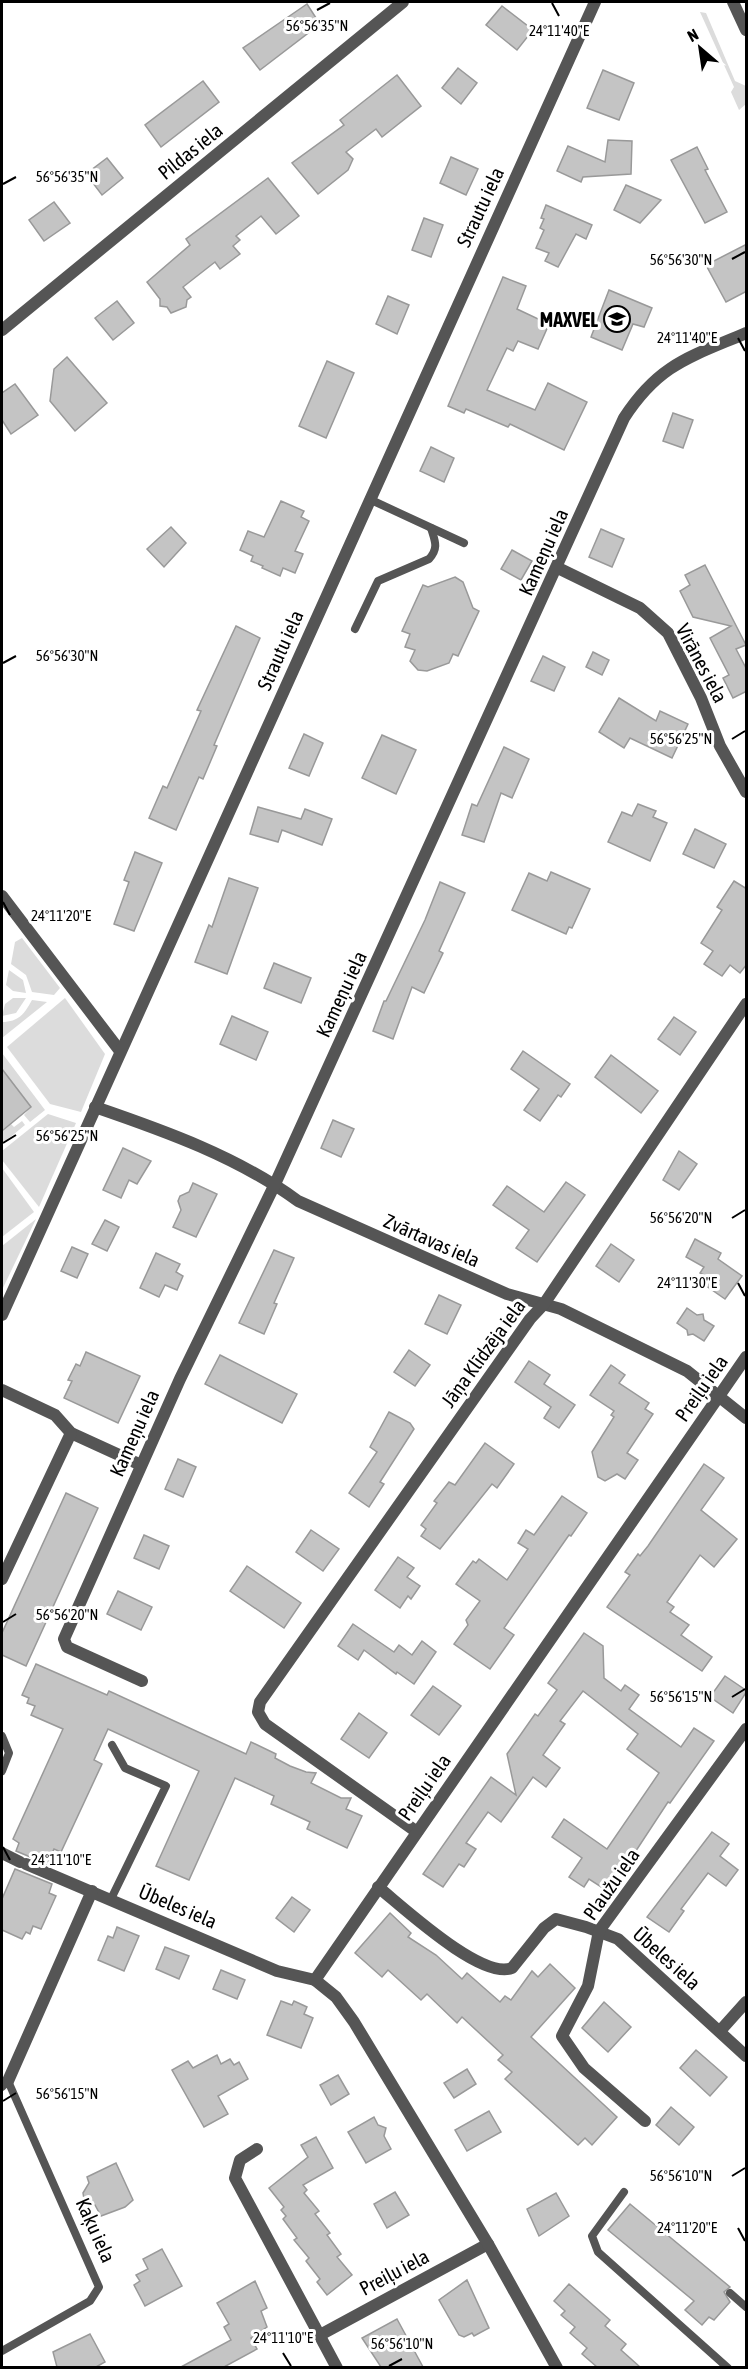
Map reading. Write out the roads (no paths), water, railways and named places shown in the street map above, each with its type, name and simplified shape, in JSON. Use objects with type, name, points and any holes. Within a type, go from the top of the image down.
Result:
[{"type":"street","name":"Pildas iela","points":[[2,330],[403,2]]},
{"type":"street","name":"Strautu iela","points":[[2,1315],[94,1107],[596,2]]},
{"type":"street","points":[[733,2],[747,30]]},
{"type":"street","name":"Kameņu iela","points":[[142,1681],[67,1647],[64,1639],[141,1465],[275,1184],[558,568],[624,418],[655,378],[682,360],[747,333]]},
{"type":"street","name":"Virānes iela","points":[[558,568],[640,608],[668,633],[701,698],[720,746],[747,792]]},
{"type":"street","points":[[2,896],[120,1051]]},
{"type":"street","name":"Jāņa Klīdzēja iela","points":[[417,1832],[265,1725],[258,1712],[260,1702],[530,1318],[544,1304],[747,1004]]},
{"type":"street","name":"Zvārtavas iela","points":[[94,1107],[163,1131],[275,1184],[298,1201],[507,1294],[561,1309],[687,1371],[718,1398],[747,1418]]},
{"type":"street","name":"Preiļu iela","points":[[315,1980],[747,1356]]},
{"type":"street","points":[[2,1390],[55,1415],[71,1433],[141,1465]]},
{"type":"street","points":[[2,1579],[71,1433]]},
{"type":"street","name":"Plaužu iela","points":[[645,2121],[584,2068],[562,2036],[588,1986],[599,1931],[747,1729]]},
{"type":"street","name":"Ūbeles iela","points":[[2,1853],[277,1971],[315,1980]]},
{"type":"street","name":"Ūbeles iela","points":[[378,1887],[427,1927],[473,1959],[496,1969],[512,1968],[544,1928],[556,1919],[618,1939],[747,2056]]},
{"type":"street","name":"Kaķu iela","points":[[5,2084],[92,1891]]},
{"type":"street","points":[[315,1980],[336,1997],[354,2022],[488,2244],[557,2367]]},
{"type":"street","points":[[720,2031],[747,2002]]},
{"type":"street","points":[[257,2149],[240,2160],[235,2178],[337,2367]]},
{"type":"street","name":"Preiļu iela","points":[[320,2335],[488,2244]]},
{"type":"lane","points":[[369,500],[464,543]]},
{"type":"lane","points":[[355,629],[378,581],[429,559],[435,552],[436,545],[431,528]]},
{"type":"lane","points":[[2,1736],[9,1753],[2,1771]]},
{"type":"lane","points":[[111,1899],[166,1786],[125,1768],[112,1745]]},
{"type":"lane","name":"Kaķu iela","points":[[2,2351],[90,2301],[99,2287],[5,2084]]},
{"type":"lane","points":[[624,2192],[592,2236],[597,2252],[728,2367]]},
{"type":"lane","points":[[730,2292],[747,2307]]},
{"type":"place","name":"MAXVEL","points":[[617,319]]}]
